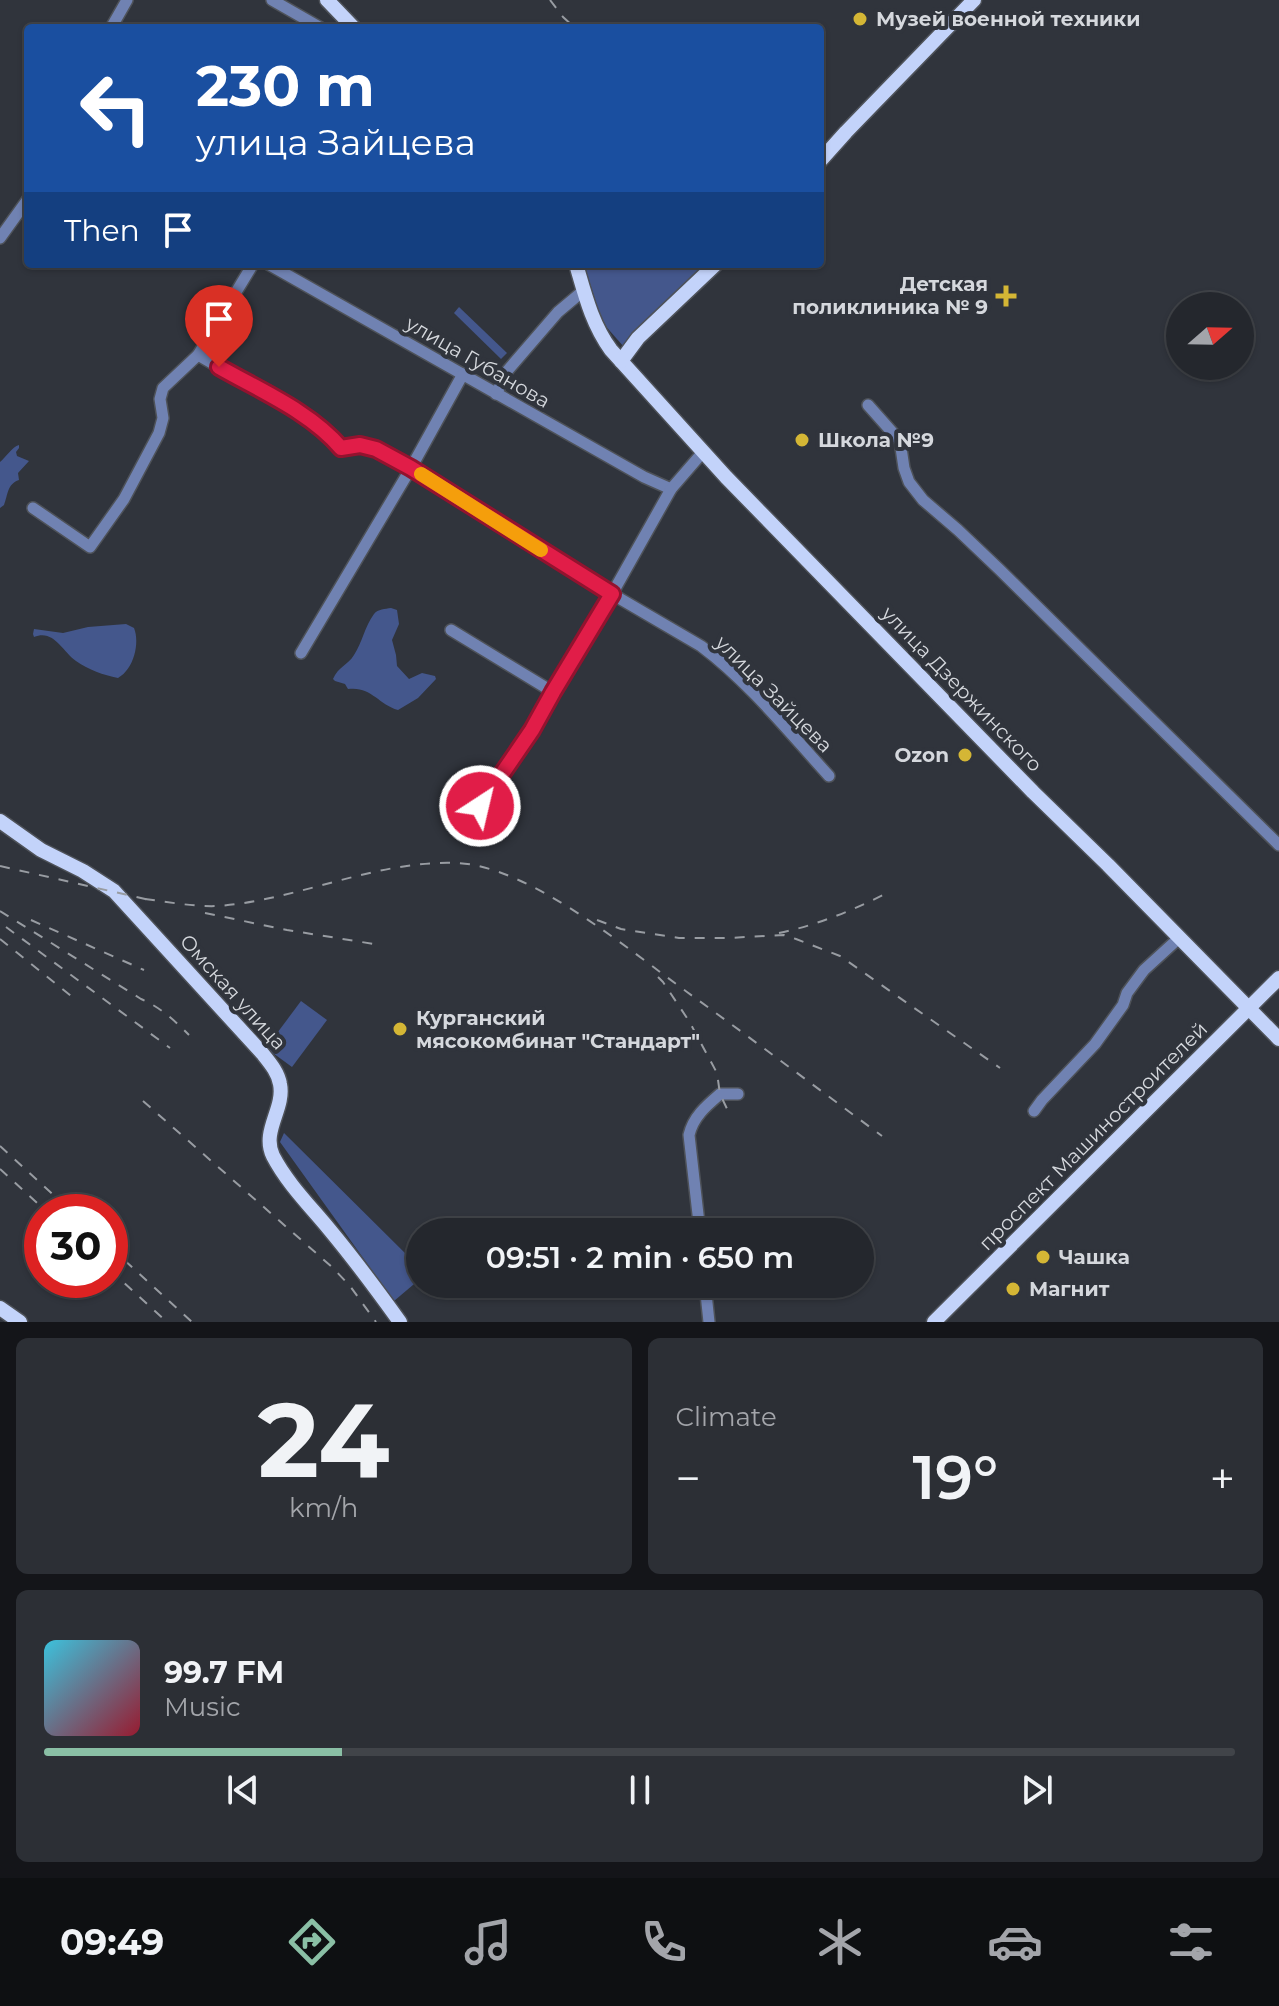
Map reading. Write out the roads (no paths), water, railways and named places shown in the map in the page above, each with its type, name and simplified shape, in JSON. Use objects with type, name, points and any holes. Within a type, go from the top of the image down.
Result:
[{"type":"main road","points":[[327,0],[350,24]]},
{"type":"main road","points":[[824,157],[974,0]]},
{"type":"main road","name":"улица Дзержинского","points":[[577,268],[602,338],[703,452],[1033,792],[1279,1039]]},
{"type":"main road","points":[[621,361],[638,338],[712,268]]},
{"type":"main road","name":"Омская улица","points":[[0,821],[41,850],[114,891],[262,1053],[280,1082],[281,1095],[269,1141],[272,1153],[400,1322]]},
{"type":"main road","name":"проспект Машиностроителей","points":[[934,1322],[1279,978]]},
{"type":"main road","points":[[0,1308],[20,1322]]},
{"type":"street","points":[[113,24],[127,0]]},
{"type":"street","points":[[272,0],[314,24]]},
{"type":"street","points":[[0,238],[24,205]]},
{"type":"street","points":[[33,508],[90,547],[124,499],[159,433],[163,418],[160,399],[163,388],[198,355],[251,268]]},
{"type":"street","name":"улица Губанова","points":[[275,268],[644,477],[671,489]]},
{"type":"street","points":[[496,394],[516,360],[558,312],[583,291]]},
{"type":"street","name":"улица Зайцева","points":[[198,355],[315,423],[330,434],[341,448],[369,446],[411,468],[701,646],[746,687],[829,776]]},
{"type":"street","points":[[301,653],[463,374]]},
{"type":"street","points":[[868,405],[900,441],[909,482],[923,500],[1000,570],[1279,845]]},
{"type":"street","points":[[480,806],[532,730],[671,489],[703,452]]},
{"type":"street","points":[[451,630],[553,692]]},
{"type":"street","points":[[1034,1111],[1095,1044],[1144,970],[1179,938]]},
{"type":"street","points":[[698,1218],[689,1135],[692,1124],[720,1094],[738,1094]]},
{"type":"street","points":[[706,1298],[709,1322]]},
{"type":"railway","points":[[550,0],[571,24]]},
{"type":"railway","points":[[145,899],[218,906],[278,896],[396,868],[456,863],[484,867],[514,878],[577,912],[882,1136]]},
{"type":"railway","points":[[0,866],[154,901]]},
{"type":"railway","points":[[779,933],[836,916],[891,891]]},
{"type":"railway","points":[[0,911],[154,1006],[189,1035]]},
{"type":"railway","points":[[205,913],[374,944]]},
{"type":"railway","points":[[31,920],[144,970]]},
{"type":"railway","points":[[597,920],[621,929],[679,938],[784,935],[796,939],[840,956],[1000,1068]]},
{"type":"railway","points":[[6,927],[170,1048]]},
{"type":"railway","points":[[0,939],[76,1000]]},
{"type":"railway","points":[[658,977],[689,1021],[717,1073],[720,1094],[729,1113]]},
{"type":"railway","points":[[143,1101],[332,1267],[376,1322]]},
{"type":"railway","points":[[0,1146],[52,1194]]},
{"type":"railway","points":[[0,1169],[27,1194]]},
{"type":"railway","points":[[128,1263],[192,1322]]},
{"type":"railway","points":[[128,1286],[167,1322]]},
{"type":"place","name":"Музей военной техники","points":[[860,19]]},
{"type":"place","name":"Детская поликлиника № 9","points":[[1006,296]]},
{"type":"place","name":"Школа №9","points":[[802,440]]},
{"type":"place","name":"Ozon","points":[[965,755]]},
{"type":"place","name":"Курганский мясокомбинат \"Стандарт\"","points":[[400,1029]]},
{"type":"place","name":"Чашка","points":[[1043,1257]]},
{"type":"place","name":"Магнит","points":[[1013,1289]]}]
